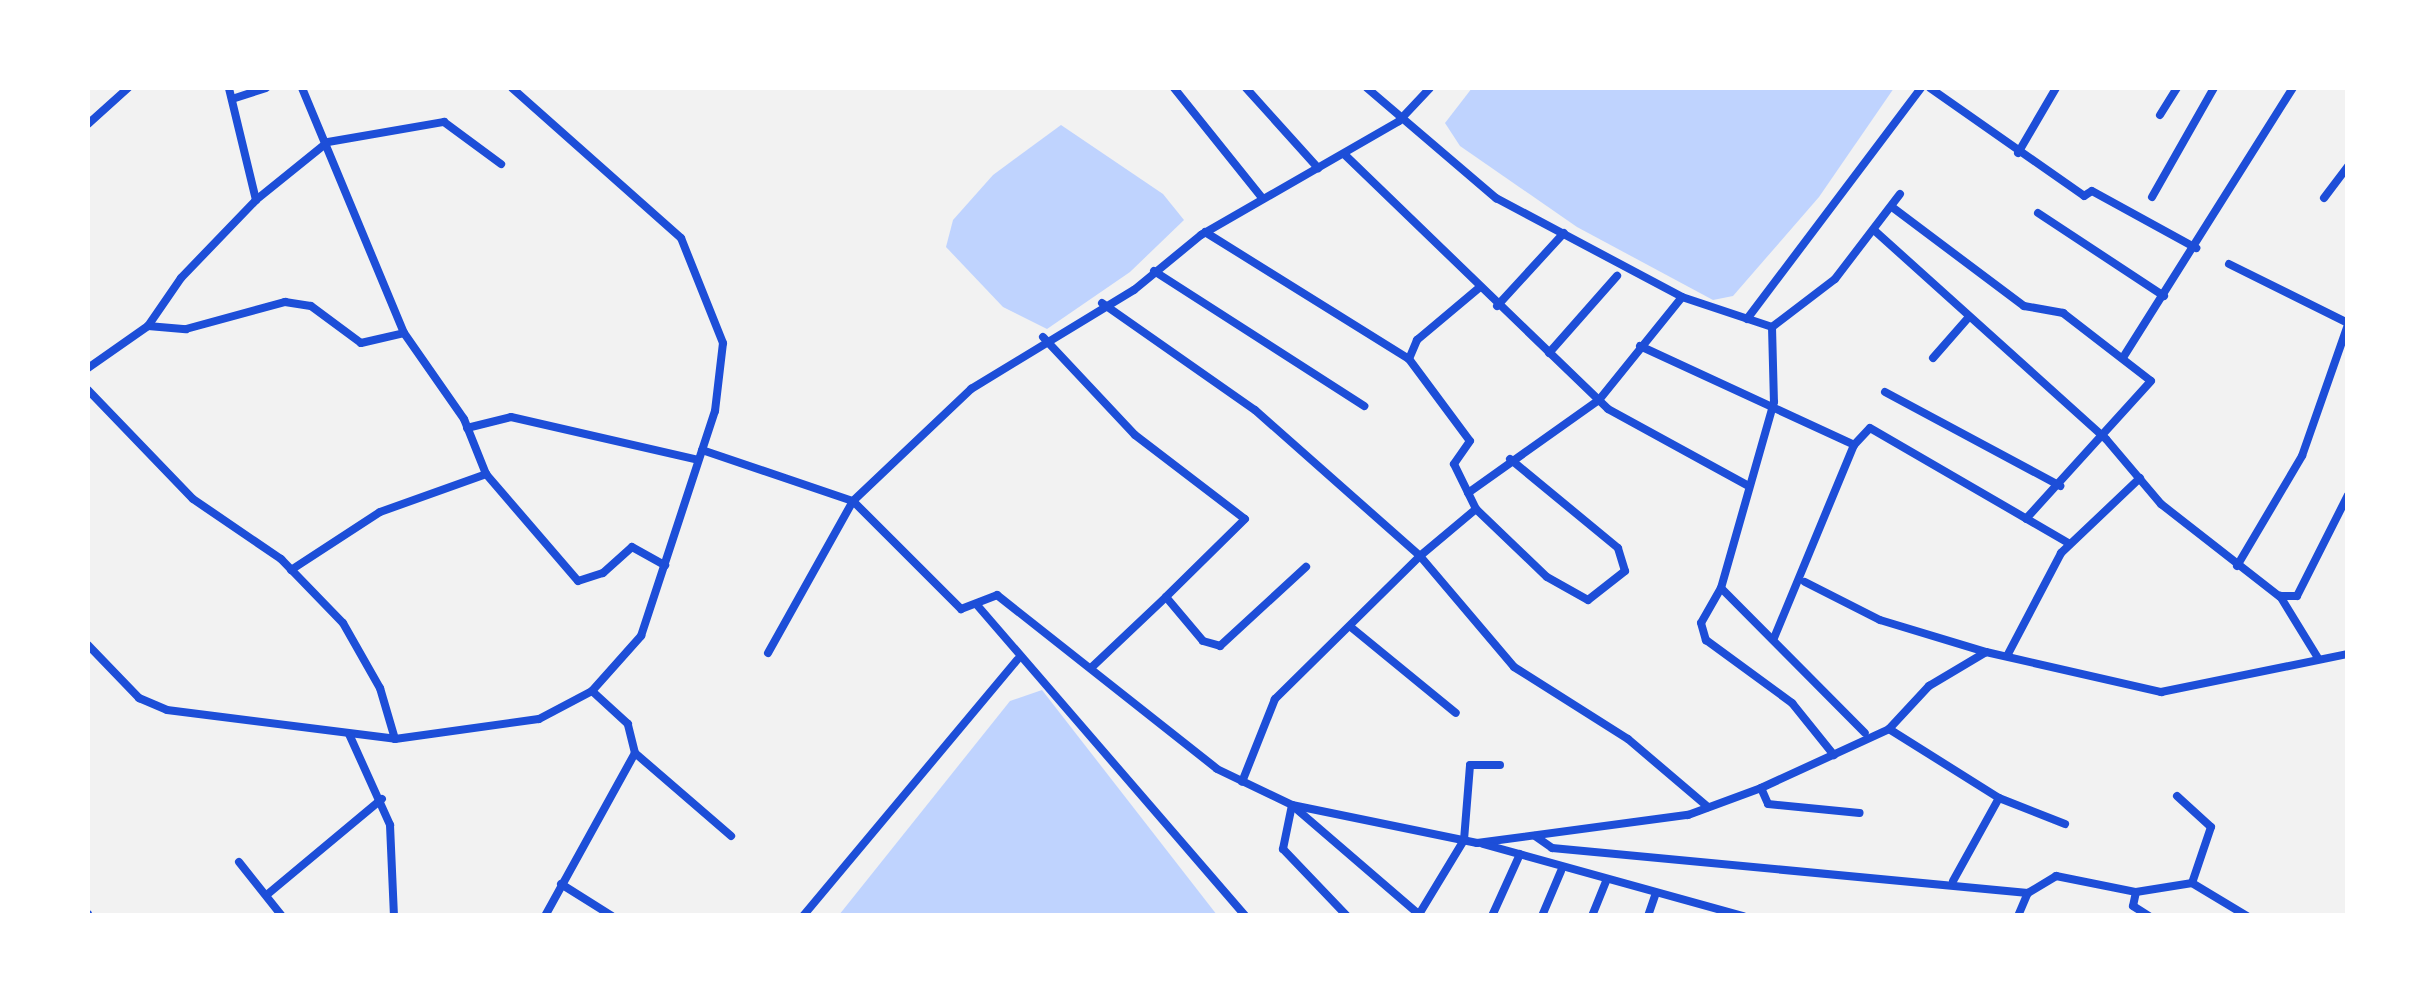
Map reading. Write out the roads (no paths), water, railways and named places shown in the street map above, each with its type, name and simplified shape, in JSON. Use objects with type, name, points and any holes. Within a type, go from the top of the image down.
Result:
[{"type":"street","points":[[88,124],[128,88]]},
{"type":"street","points":[[230,88],[256,200]]},
{"type":"street","points":[[232,98],[266,88]]},
{"type":"street","points":[[302,88],[328,142],[404,333],[468,428],[486,474],[578,580],[603,574],[632,546],[665,565]]},
{"type":"street","points":[[88,645],[139,698],[167,710],[394,739],[538,719],[592,691],[640,636],[700,455],[723,343],[688,251],[662,215],[512,88]]},
{"type":"street","points":[[1174,88],[1263,199]]},
{"type":"street","points":[[1246,88],[1318,168]]},
{"type":"street","points":[[1368,88],[1399,122],[1496,198],[1682,297],[1772,327]]},
{"type":"street","points":[[768,653],[853,501],[971,389],[1043,338],[1068,331],[1205,232],[1399,122],[1430,88]]},
{"type":"street","points":[[1747,319],[1921,88]]},
{"type":"street","points":[[1930,88],[1950,98],[2018,153],[2084,196],[2092,191],[2196,248]]},
{"type":"street","points":[[1950,98],[1957,88]]},
{"type":"street","points":[[2018,153],[2056,88]]},
{"type":"street","points":[[2160,116],[2177,88]]},
{"type":"street","points":[[2152,198],[2214,88]]},
{"type":"street","points":[[2124,356],[2196,248],[2293,88]]},
{"type":"street","points":[[88,368],[148,326],[180,278],[256,200],[328,142],[444,122],[501,164]]},
{"type":"street","points":[[1344,154],[1599,400],[1747,485]]},
{"type":"street","points":[[2324,198],[2346,170]]},
{"type":"street","points":[[1772,327],[1835,279],[1900,194]]},
{"type":"street","points":[[1892,208],[2024,306],[2063,313],[2124,356],[2151,381],[2106,440],[2026,519]]},
{"type":"street","points":[[2038,213],[2164,296]]},
{"type":"street","points":[[1875,231],[2106,440],[2140,478],[2237,566],[2280,597],[2318,658]]},
{"type":"street","points":[[1205,232],[1409,359],[1470,441],[1454,464],[1476,509],[1547,576],[1588,600],[1625,572],[1618,548],[1510,459]]},
{"type":"street","points":[[1498,306],[1564,232]]},
{"type":"street","points":[[2228,264],[2348,324],[2302,456],[2237,566]]},
{"type":"street","points":[[1154,271],[1364,406]]},
{"type":"street","points":[[1549,353],[1618,276]]},
{"type":"street","points":[[1409,359],[1417,340],[1479,288]]},
{"type":"street","points":[[1468,493],[1510,459],[1599,400],[1682,297]]},
{"type":"street","points":[[148,326],[186,329],[285,302],[311,306],[362,343],[404,333]]},
{"type":"street","points":[[1102,303],[1254,410],[1420,556],[1514,667],[1628,738],[1708,807]]},
{"type":"street","points":[[1933,358],[1968,318]]},
{"type":"street","points":[[1772,327],[1774,402],[1747,485],[1721,588],[1701,624],[1706,640],[1792,703],[1834,755]]},
{"type":"street","points":[[1043,338],[1135,435],[1245,518],[1092,667]]},
{"type":"street","points":[[1640,346],[1774,402],[1854,444]]},
{"type":"street","points":[[88,390],[193,499],[291,570],[343,623],[380,688],[394,739]]},
{"type":"street","points":[[1885,392],[2060,486]]},
{"type":"street","points":[[468,428],[511,417],[700,455],[853,501],[961,608],[997,596],[1092,667],[1163,734],[1242,782],[1292,805],[1477,843],[1520,854],[1561,871],[1743,916]]},
{"type":"street","points":[[1774,638],[1804,582],[1854,444],[1870,428],[2070,544]]},
{"type":"street","points":[[291,570],[380,512],[486,474]]},
{"type":"street","points":[[2007,656],[2070,544],[2140,478]]},
{"type":"street","points":[[2280,597],[2297,596],[2344,516],[2348,496]]},
{"type":"street","points":[[1242,782],[1275,699],[1352,628],[1420,556],[1476,509]]},
{"type":"street","points":[[1166,597],[1203,641],[1220,646],[1306,567]]},
{"type":"street","points":[[1804,582],[1880,620],[1986,652],[2162,692],[2348,654]]},
{"type":"street","points":[[1721,588],[1864,733]]},
{"type":"street","points":[[978,605],[1017,660],[1245,916]]},
{"type":"street","points":[[1352,628],[1456,712]]},
{"type":"street","points":[[1477,843],[1708,807],[1761,788],[1834,755],[1864,733],[1888,729],[1929,686],[1986,652]]},
{"type":"street","points":[[802,916],[1017,660]]},
{"type":"street","points":[[592,691],[628,724],[635,753],[731,836]]},
{"type":"street","points":[[1888,729],[1998,798],[2065,824]]},
{"type":"street","points":[[349,734],[382,799],[394,916]]},
{"type":"street","points":[[544,916],[635,753]]},
{"type":"street","points":[[1292,805],[1420,915],[1464,840],[1466,774],[1475,762],[1500,765]]},
{"type":"street","points":[[1761,788],[1768,804],[1860,813]]},
{"type":"street","points":[[2177,796],[2212,827],[2192,883]]},
{"type":"street","points":[[1952,881],[1998,798]]},
{"type":"street","points":[[269,893],[382,799]]},
{"type":"street","points":[[1292,805],[1282,849],[1348,916]]},
{"type":"street","points":[[1535,836],[1552,848],[1952,881],[2028,893]]},
{"type":"street","points":[[1492,916],[1520,854]]},
{"type":"street","points":[[239,862],[269,893],[282,916]]},
{"type":"street","points":[[1542,916],[1561,871]]},
{"type":"street","points":[[2018,916],[2028,893],[2056,876],[2136,892],[2192,883],[2247,916]]},
{"type":"street","points":[[1592,916],[1606,882]]},
{"type":"street","points":[[562,884],[612,916]]},
{"type":"street","points":[[2136,892],[2133,906],[2149,916]]},
{"type":"street","points":[[1648,916],[1656,893]]},
{"type":"water","points":[[1472,88],[1894,88],[1819,197],[1733,296],[1713,300],[1577,227],[1460,146],[1445,123]]},
{"type":"water","points":[[1061,125],[1163,194],[1184,220],[1130,272],[1047,329],[1003,307],[946,247],[953,220],[993,175]]},
{"type":"water","points":[[1042,690],[1217,915],[839,915],[1010,701]]}]
